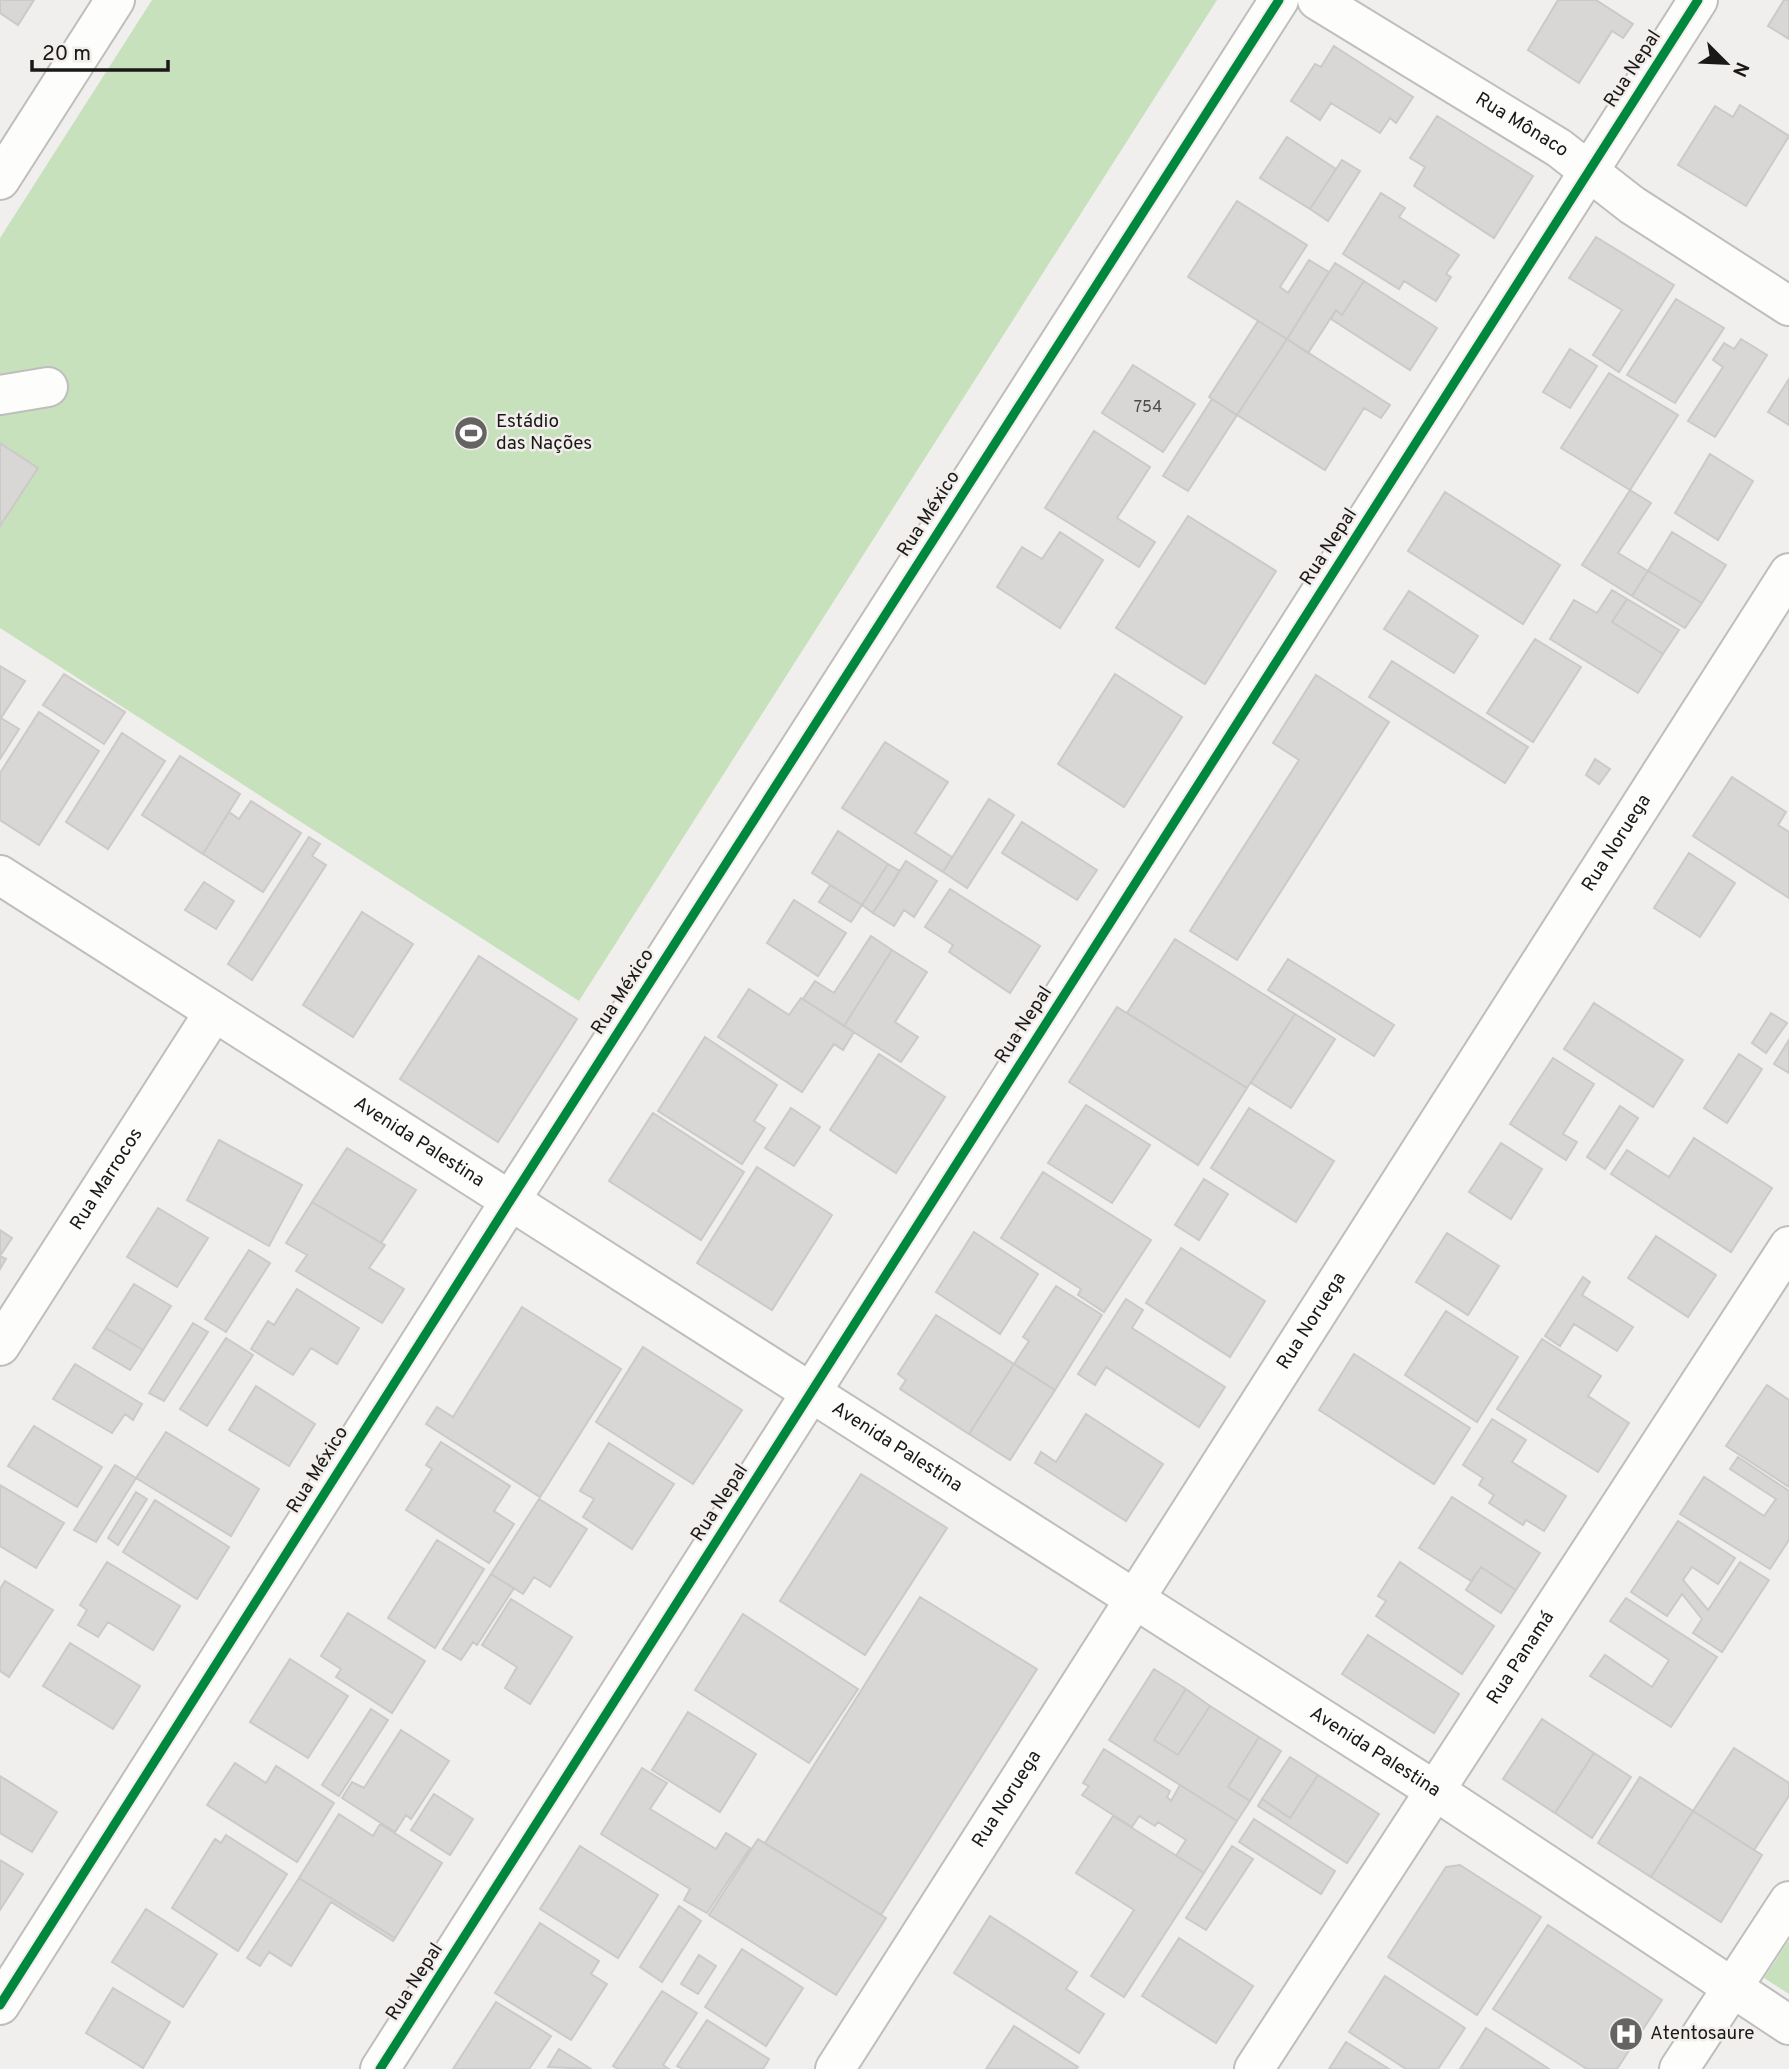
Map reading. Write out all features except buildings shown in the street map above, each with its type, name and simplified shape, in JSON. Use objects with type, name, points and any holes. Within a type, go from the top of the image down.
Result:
[{"type":"street","points":[[0,180],[115,0]]},
{"type":"street","name":"Rua México","points":[[0,2005],[510,1201],[1279,0]]},
{"type":"street","name":"Rua Mônaco","points":[[1317,0],[1559,148],[1632,205],[1789,306]]},
{"type":"street","name":"Rua Nepal","points":[[380,2069],[1698,0]]},
{"type":"street","points":[[0,395],[48,387]]},
{"type":"street","name":"Rua Noruega","points":[[835,2069],[1789,573]]},
{"type":"street","name":"Avenida Palestina","points":[[0,875],[1434,1790],[1789,2025]]},
{"type":"street","name":"Rua Marrocos","points":[[0,1346],[214,1012]]},
{"type":"street","name":"Rua Panamá","points":[[1254,2069],[1789,1246]]},
{"type":"street","points":[[1679,2069],[1789,1901]]},
{"type":"green space","name":"Estádio das Nações","points":[[152,0],[1217,0],[579,1001],[0,628],[0,238]]},
{"type":"green space","points":[[1789,1940],[1789,1994],[1764,1978]]},
{"type":"cycle path","points":[[0,2005],[510,1201],[1279,0]]},
{"type":"cycle path","points":[[380,2069],[1698,0]]},
{"type":"place","name":"Estádio das Nações","points":[[471,433]]},
{"type":"place","name":"Atentosaure","points":[[1626,2034]]}]
